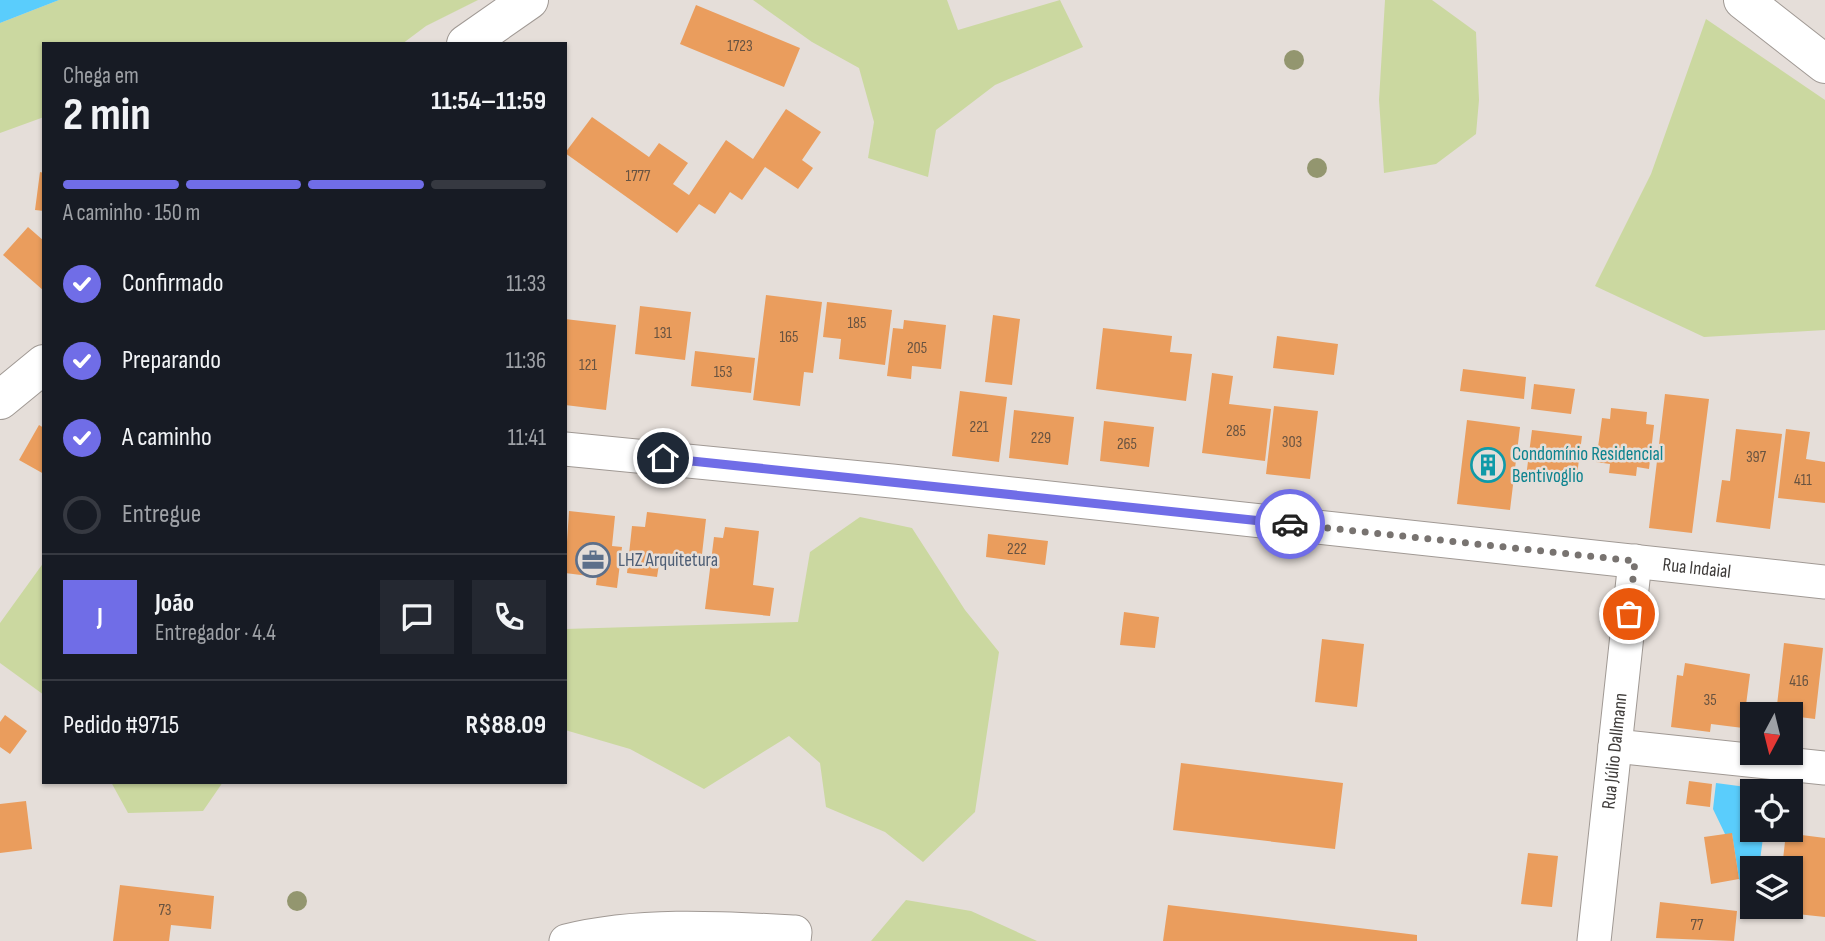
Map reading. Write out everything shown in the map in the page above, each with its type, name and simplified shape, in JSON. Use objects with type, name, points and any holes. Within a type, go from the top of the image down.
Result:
[{"type":"street","points":[[469,42],[529,0]]},
{"type":"street","points":[[1743,0],[1825,64]]},
{"type":"street","points":[[0,400],[42,366]]},
{"type":"street","name":"Rua Indaial","points":[[567,449],[892,481],[1825,582]]},
{"type":"street","name":"Rua Júlio Dallmann","points":[[1594,941],[1635,561]]},
{"type":"street","points":[[1615,746],[1825,768]]},
{"type":"street","points":[[566,941],[607,932],[727,930],[795,932],[794,941]]},
{"type":"green space","points":[[59,0],[478,0],[426,26],[405,42],[42,42],[42,118],[0,133],[0,23]]},
{"type":"green space","points":[[753,0],[947,0],[958,30],[1060,0],[1083,47],[995,85],[936,130],[928,177],[868,158],[874,122],[859,68],[812,42]]},
{"type":"green space","points":[[1385,0],[1432,0],[1476,32],[1479,100],[1476,134],[1436,164],[1384,173],[1379,100]]},
{"type":"green space","points":[[1706,19],[1825,100],[1825,330],[1704,337],[1595,286],[1651,174]]},
{"type":"green space","points":[[860,517],[912,528],[965,610],[999,652],[975,812],[923,862],[885,832],[826,807],[820,763],[789,736],[704,789],[630,749],[567,731],[567,629],[798,622],[810,552]]},
{"type":"green space","points":[[42,565],[42,694],[0,663],[0,623]]},
{"type":"green space","points":[[112,784],[222,784],[203,811],[128,813]]},
{"type":"green space","points":[[906,900],[971,911],[1037,941],[871,941]]},
{"type":"water","points":[[0,0],[59,0],[0,23]]},
{"type":"water","points":[[1716,783],[1740,786],[1740,842],[1762,842],[1761,856],[1740,856],[1740,880],[1732,834],[1725,834],[1713,809]]},
{"type":"building","points":[[696,5],[800,48],[784,87],[680,44]]},
{"type":"building","points":[[786,109],[821,132],[802,160],[813,168],[798,189],[765,167],[742,200],[730,192],[715,214],[699,204],[677,233],[567,154],[567,150],[592,117],[649,157],[659,143],[688,163],[673,184],[689,195],[726,140],[753,159]]},
{"type":"building","points":[[40,172],[42,211],[35,210]]},
{"type":"building","points":[[28,227],[42,239],[42,289],[3,255]]},
{"type":"building","points":[[766,295],[822,302],[813,373],[804,372],[800,406],[753,400]]},
{"type":"building","points":[[827,302],[892,310],[885,365],[839,359],[841,339],[823,337]]},
{"type":"building","points":[[640,306],[691,312],[685,360],[635,354]]},
{"type":"building","points":[[993,315],[1020,319],[1012,385],[985,382]]},
{"type":"building","points":[[567,319],[616,325],[606,410],[567,405]]},
{"type":"building","points":[[904,320],[946,325],[941,369],[912,366],[911,379],[887,376],[893,328],[903,329]]},
{"type":"building","points":[[1103,328],[1172,336],[1170,352],[1192,354],[1186,401],[1096,389]]},
{"type":"building","points":[[1277,336],[1338,344],[1334,375],[1273,368]]},
{"type":"building","points":[[695,351],[755,358],[751,393],[691,386]]},
{"type":"building","points":[[1463,369],[1526,377],[1524,399],[1460,391]]},
{"type":"building","points":[[1212,373],[1233,376],[1229,404],[1271,409],[1265,461],[1202,453]]},
{"type":"building","points":[[1534,384],[1575,389],[1571,414],[1531,409]]},
{"type":"building","points":[[960,391],[1007,397],[999,462],[952,456]]},
{"type":"building","points":[[1665,394],[1709,399],[1692,533],[1649,528]]},
{"type":"building","points":[[1274,406],[1318,411],[1310,479],[1266,474]]},
{"type":"building","points":[[1611,408],[1647,412],[1646,424],[1654,425],[1649,469],[1637,467],[1636,476],[1609,473],[1610,464],[1596,462],[1602,418],[1610,419]]},
{"type":"building","points":[[1014,410],[1074,417],[1068,465],[1009,458]]},
{"type":"building","name":"Condomínio Residencial Bentivoglio","points":[[1467,420],[1520,427],[1510,510],[1457,504]]},
{"type":"building","points":[[1104,421],[1154,427],[1149,467],[1100,461]]},
{"type":"building","points":[[39,425],[42,427],[42,473],[19,460]]},
{"type":"building","points":[[1736,429],[1782,434],[1770,529],[1716,522],[1722,480],[1730,481]]},
{"type":"building","points":[[1786,429],[1810,432],[1806,459],[1825,462],[1825,503],[1778,498]]},
{"type":"building","points":[[1532,430],[1582,436],[1576,483],[1526,477]]},
{"type":"building","name":"LHZ Arquitetura","points":[[569,511],[615,516],[612,546],[622,547],[617,588],[596,585],[597,577],[567,573]]},
{"type":"building","points":[[647,512],[706,519],[701,563],[660,558],[657,577],[627,573],[632,526],[645,527]]},
{"type":"building","points":[[725,527],[759,531],[753,585],[774,588],[770,616],[705,609],[714,537],[723,538]]},
{"type":"building","points":[[988,534],[1048,541],[1045,565],[986,557]]},
{"type":"building","points":[[1124,612],[1159,617],[1155,648],[1120,645]]},
{"type":"building","points":[[1322,639],[1364,644],[1357,707],[1315,702]]},
{"type":"building","points":[[1784,643],[1823,648],[1815,719],[1803,717],[1803,702],[1777,702]]},
{"type":"building","points":[[1685,663],[1750,674],[1746,702],[1740,702],[1740,728],[1711,724],[1710,732],[1671,727],[1677,675],[1683,676]]},
{"type":"building","points":[[5,715],[27,731],[10,754],[0,747],[0,722]]},
{"type":"building","points":[[1181,763],[1343,783],[1335,849],[1173,830]]},
{"type":"building","points":[[1689,781],[1712,784],[1710,807],[1686,804]]},
{"type":"building","points":[[26,801],[32,849],[0,853],[0,804]]},
{"type":"building","points":[[1732,833],[1739,879],[1711,884],[1704,837]]},
{"type":"building","points":[[1803,835],[1825,838],[1825,917],[1803,915],[1803,856],[1783,856],[1785,842],[1803,842]]},
{"type":"building","points":[[1528,853],[1558,856],[1552,907],[1521,904]]},
{"type":"building","points":[[120,885],[214,896],[211,929],[171,925],[169,941],[113,941]]},
{"type":"building","points":[[1660,902],[1737,911],[1734,941],[1656,938]]},
{"type":"building","points":[[1168,905],[1417,935],[1417,941],[1163,941]]},
{"type":"way so far","points":[[1290,524],[1635,561],[1629,614]]},
{"type":"place","name":"Condomínio Residencial Bentivoglio","points":[[1488,465]]},
{"type":"place","name":"LHZ Arquitetura","points":[[593,560]]},
{"type":"route","points":[[663,458],[1290,524]]}]
